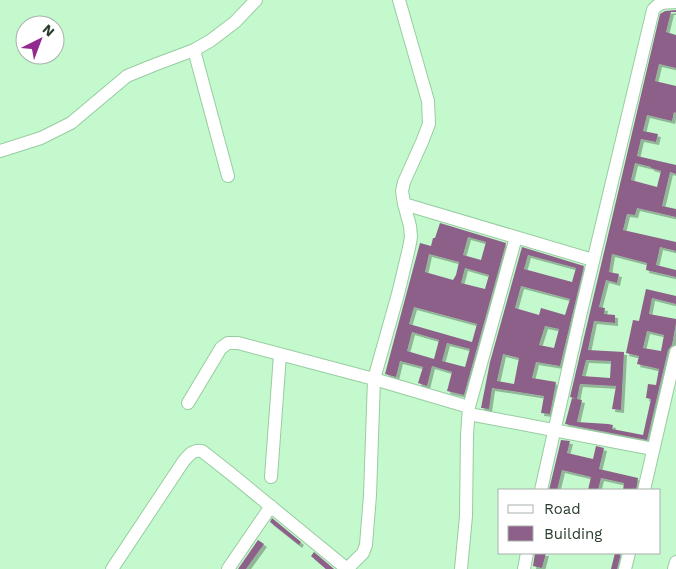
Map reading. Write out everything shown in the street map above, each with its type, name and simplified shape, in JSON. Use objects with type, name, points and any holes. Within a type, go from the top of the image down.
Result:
[{"type":"street","points":[[0,151],[41,138],[71,122],[128,76],[194,50],[210,41],[235,22],[256,0]]},
{"type":"street","points":[[112,569],[182,462],[198,450],[208,455],[347,569],[363,553],[368,536],[374,379],[411,237],[402,191],[404,182],[429,124],[428,101],[399,0]]},
{"type":"street","points":[[541,489],[593,260],[654,10],[657,5],[662,3],[676,2]]},
{"type":"street","points":[[194,50],[228,176]]},
{"type":"street","points":[[404,204],[593,260]]},
{"type":"street","points":[[461,569],[466,516],[466,445],[469,411],[516,237]]},
{"type":"street","points":[[188,403],[220,348],[228,343],[238,343],[374,379],[469,411],[653,449]]},
{"type":"street","points":[[644,489],[676,352]]},
{"type":"street","points":[[271,477],[280,355]]},
{"type":"street","points":[[228,569],[271,506]]},
{"type":"street","points":[[524,569],[527,554]]},
{"type":"street","points":[[626,569],[629,554]]},
{"type":"street","points":[[674,569],[676,562]]},
{"type":"building","points":[[676,10],[676,12],[671,12],[666,32],[676,35],[676,68],[659,64],[655,81],[676,86],[676,113],[674,112],[672,121],[647,115],[643,131],[658,134],[656,142],[641,139],[637,156],[676,165],[676,174],[670,172],[662,206],[676,209],[676,217],[637,208],[635,215],[627,214],[623,230],[676,242],[676,251],[660,247],[656,265],[676,270],[676,277],[646,270],[647,263],[612,254],[609,272],[619,274],[617,283],[606,280],[599,307],[605,308],[604,314],[615,315],[615,323],[594,321],[588,350],[624,352],[621,410],[612,409],[616,386],[580,384],[577,399],[570,397],[660,14],[665,11]],"holes":[[[635,163],[661,171],[657,187],[631,180]],[[586,360],[611,361],[610,378],[582,376]]]},
{"type":"building","points":[[440,223],[506,243],[464,395],[447,391],[452,372],[432,366],[427,386],[418,383],[423,367],[400,361],[396,377],[385,374],[420,243],[431,246],[433,238],[435,238]],"holes":[[[468,237],[486,242],[481,260],[463,255]],[[429,254],[459,262],[453,280],[425,272]],[[465,268],[489,275],[485,289],[461,283]],[[414,307],[477,324],[472,342],[409,324]],[[412,332],[439,340],[434,359],[407,351]],[[447,343],[470,349],[465,367],[442,361]]]},
{"type":"building","points":[[522,247],[584,266],[560,366],[536,362],[532,378],[556,382],[550,414],[541,413],[544,396],[492,388],[489,409],[481,408],[490,362]],"holes":[[[528,255],[576,268],[572,282],[524,269]],[[521,286],[570,299],[565,315],[541,308],[539,315],[515,308]],[[545,326],[559,329],[554,348],[539,345]],[[503,354],[519,358],[514,384],[497,381]]]},
{"type":"building","points":[[646,289],[676,296],[676,304],[652,298],[649,314],[676,319],[676,323],[647,440],[565,424],[572,398],[582,400],[577,422],[608,424],[613,425],[612,429],[643,435],[651,399],[646,398],[648,384],[656,385],[659,369],[637,364],[639,356],[626,353],[633,320],[639,321]],"holes":[[[647,331],[664,335],[661,351],[643,348]]]},
{"type":"building","points":[[561,440],[570,441],[567,453],[593,459],[596,446],[604,448],[599,469],[638,478],[636,489],[623,489],[624,483],[601,478],[598,489],[588,489],[591,477],[562,470],[557,489],[549,489]]},
{"type":"building","points":[[272,518],[301,542],[299,545],[270,522]]},
{"type":"building","points":[[258,540],[264,544],[246,569],[238,569]]},
{"type":"building","points":[[314,552],[334,569],[326,569],[311,556]]},
{"type":"building","points":[[535,554],[546,554],[542,568],[533,566]]},
{"type":"building","points":[[615,554],[621,554],[617,569],[611,569]]}]
